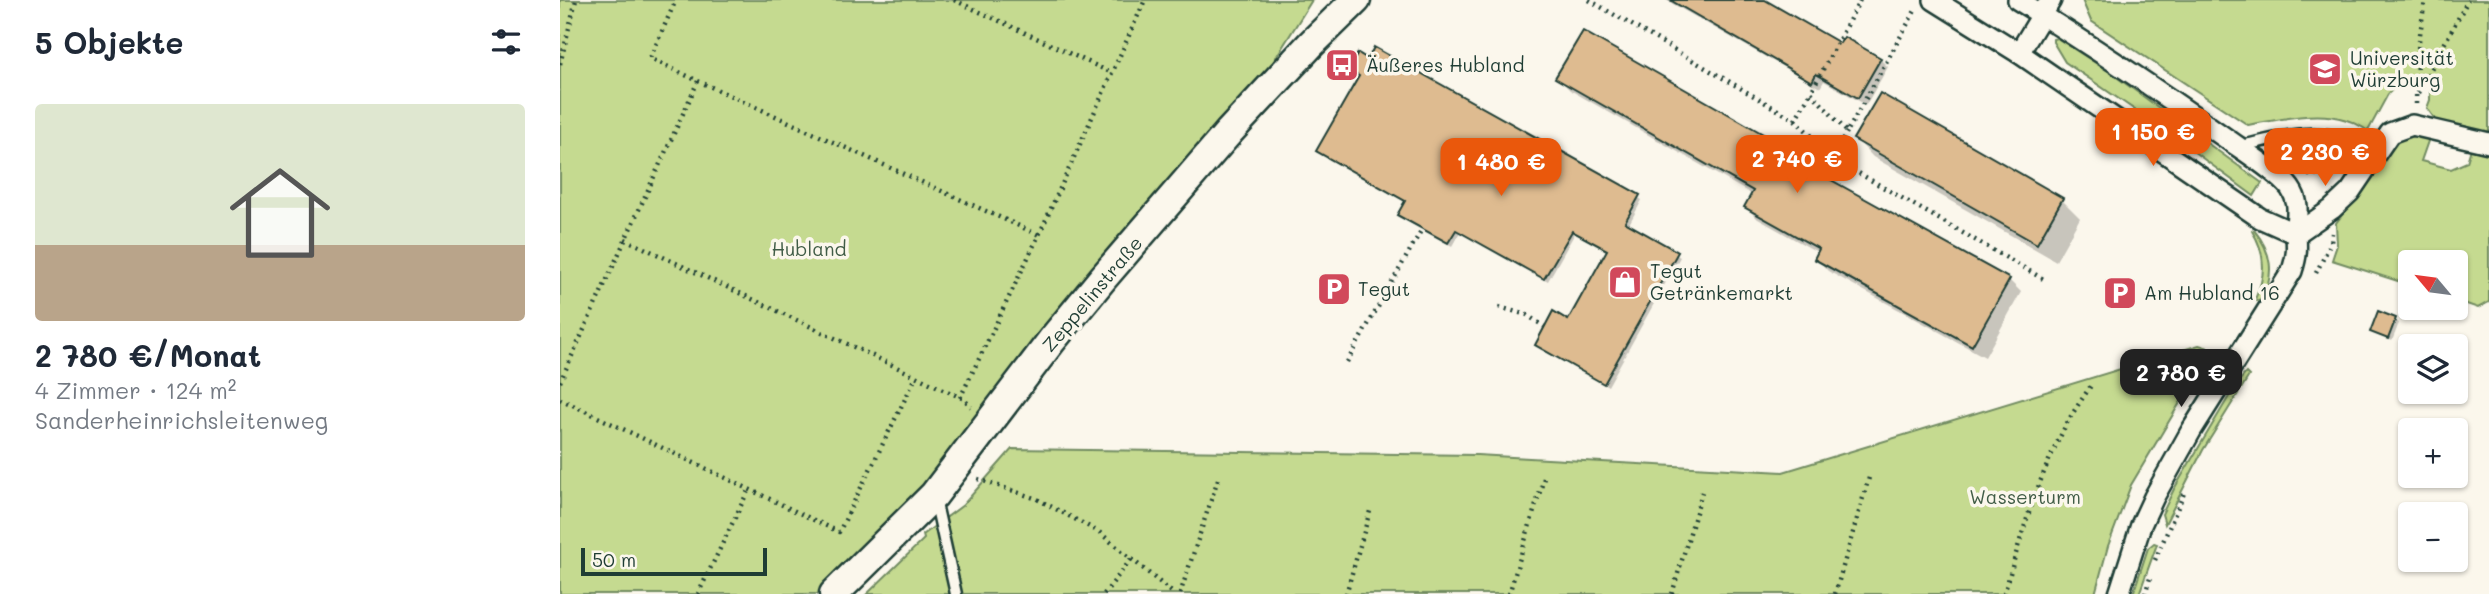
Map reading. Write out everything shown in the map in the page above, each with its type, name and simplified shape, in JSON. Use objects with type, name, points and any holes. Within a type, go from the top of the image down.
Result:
[{"type":"street","name":"Zeppelinstraße","points":[[834,594],[934,495],[1052,340],[1220,143],[1311,44],[1356,0]]},
{"type":"street","points":[[1934,0],[2019,53],[2254,214],[2296,234]]},
{"type":"street","points":[[2018,0],[2047,7],[2283,181],[2291,189],[2299,217],[2296,234],[2299,244],[2287,282],[2191,431],[2154,497],[2141,526],[2119,594]]},
{"type":"street","points":[[2019,53],[2047,7]]},
{"type":"street","points":[[2296,234],[2332,209],[2350,192],[2390,133],[2412,125],[2489,144]]},
{"type":"lane","points":[[2238,147],[2294,135],[2328,135],[2348,141],[2372,160]]},
{"type":"lane","points":[[934,495],[956,594]]},
{"type":"path","points":[[560,64],[576,0]]},
{"type":"path","points":[[676,0],[650,58],[1039,235]]},
{"type":"path","points":[[954,0],[1112,73]]},
{"type":"path","points":[[960,398],[1039,235],[1145,0]]},
{"type":"path","points":[[1589,0],[1795,120],[1832,158],[2045,280]]},
{"type":"path","points":[[1795,120],[1860,0]]},
{"type":"path","points":[[1832,158],[1921,0]]},
{"type":"path","points":[[2412,125],[2418,93],[2417,55],[2426,0]]},
{"type":"path","points":[[2418,93],[2468,0]]},
{"type":"path","points":[[560,382],[698,81]]},
{"type":"path","points":[[1811,92],[1847,132]]},
{"type":"path","points":[[2283,181],[2372,160]]},
{"type":"path","points":[[2311,281],[2331,243],[2332,209]]},
{"type":"path","points":[[1347,362],[1422,229]]},
{"type":"path","points":[[625,239],[964,399],[987,426]]},
{"type":"path","points":[[1499,307],[1527,315],[1545,327]]},
{"type":"path","points":[[560,399],[839,532],[916,377]]},
{"type":"path","points":[[2004,594],[2042,474],[2062,433],[2092,384]]},
{"type":"path","points":[[954,470],[1037,499],[1099,531],[1174,594]]},
{"type":"path","points":[[1835,594],[1870,474]]},
{"type":"path","points":[[1509,594],[1544,478]]},
{"type":"path","points":[[1180,594],[1218,479]]},
{"type":"path","points":[[2145,594],[2165,535],[2190,481]]},
{"type":"path","points":[[698,594],[749,489]]},
{"type":"path","points":[[1672,594],[1702,492]]},
{"type":"path","points":[[1346,594],[1370,511]]},
{"type":"path","points":[[1104,594],[1132,558]]},
{"type":"green space","name":"Hubland","points":[[560,0],[1312,0],[1229,132],[834,594],[560,594]]},
{"type":"green space","name":"Universität Würzburg","points":[[2082,0],[2489,0],[2489,136],[2437,122],[2427,108],[2430,82],[2421,74],[2403,79],[2388,94],[2368,131],[2340,118],[2325,116],[2294,117],[2248,125],[2091,21]]},
{"type":"green space","points":[[2057,38],[2111,73],[2262,183],[2254,196],[2065,62],[2053,42],[2053,39]]},
{"type":"green space","points":[[2410,134],[2426,136],[2428,141],[2421,161],[2451,169],[2467,162],[2472,145],[2489,149],[2489,302],[2478,308],[2468,305],[2468,250],[2398,250],[2398,281],[2332,260],[2337,245],[2336,223],[2400,139]]},
{"type":"green space","points":[[2312,148],[2333,152],[2343,162],[2335,167],[2308,170],[2292,164],[2277,152]]},
{"type":"green space","points":[[2254,230],[2265,247],[2270,264],[2266,290],[2262,300],[2257,301],[2255,299],[2263,265],[2260,248],[2252,231]]},
{"type":"green space","name":"Wasserturm","points":[[2199,345],[2212,349],[2131,485],[2108,546],[2095,594],[867,594],[924,539],[923,535],[963,505],[1012,449],[1477,455],[1783,472]]},
{"type":"green space","points":[[2246,373],[2249,376],[2203,450],[2165,524],[2162,514],[2174,489],[2237,383]]},
{"type":"green space","points":[[2154,543],[2157,544],[2139,594],[2133,594],[2148,548]]},
{"type":"building","points":[[1670,0],[1765,0],[1840,43],[1844,37],[1881,58],[1858,98],[1816,74],[1812,82]]},
{"type":"building","points":[[1583,31],[1765,135],[1762,140],[2010,279],[1972,346],[1814,259],[1819,249],[1744,207],[1753,191],[1555,78]]},
{"type":"building","name":"Tegut","points":[[1374,47],[1640,195],[1625,222],[1678,252],[1604,384],[1535,345],[1553,311],[1568,320],[1607,250],[1572,231],[1544,279],[1456,230],[1448,243],[1397,215],[1405,201],[1316,151],[1359,76],[1349,70],[1358,53],[1368,59]]},
{"type":"building","points":[[1880,93],[2063,198],[2037,244],[1853,139]]},
{"type":"building","points":[[2378,311],[2396,318],[2388,339],[2370,332]]},
{"type":"place","name":"Äußeres Hubland","points":[[1342,65]]},
{"type":"place","name":"Universität Würzburg","points":[[2325,69]]},
{"type":"place","name":"Tegut Getränkemarkt","points":[[1625,282]]},
{"type":"place","name":"Tegut","points":[[1334,289]]},
{"type":"place","name":"Am Hubland 16","points":[[2120,293]]}]
